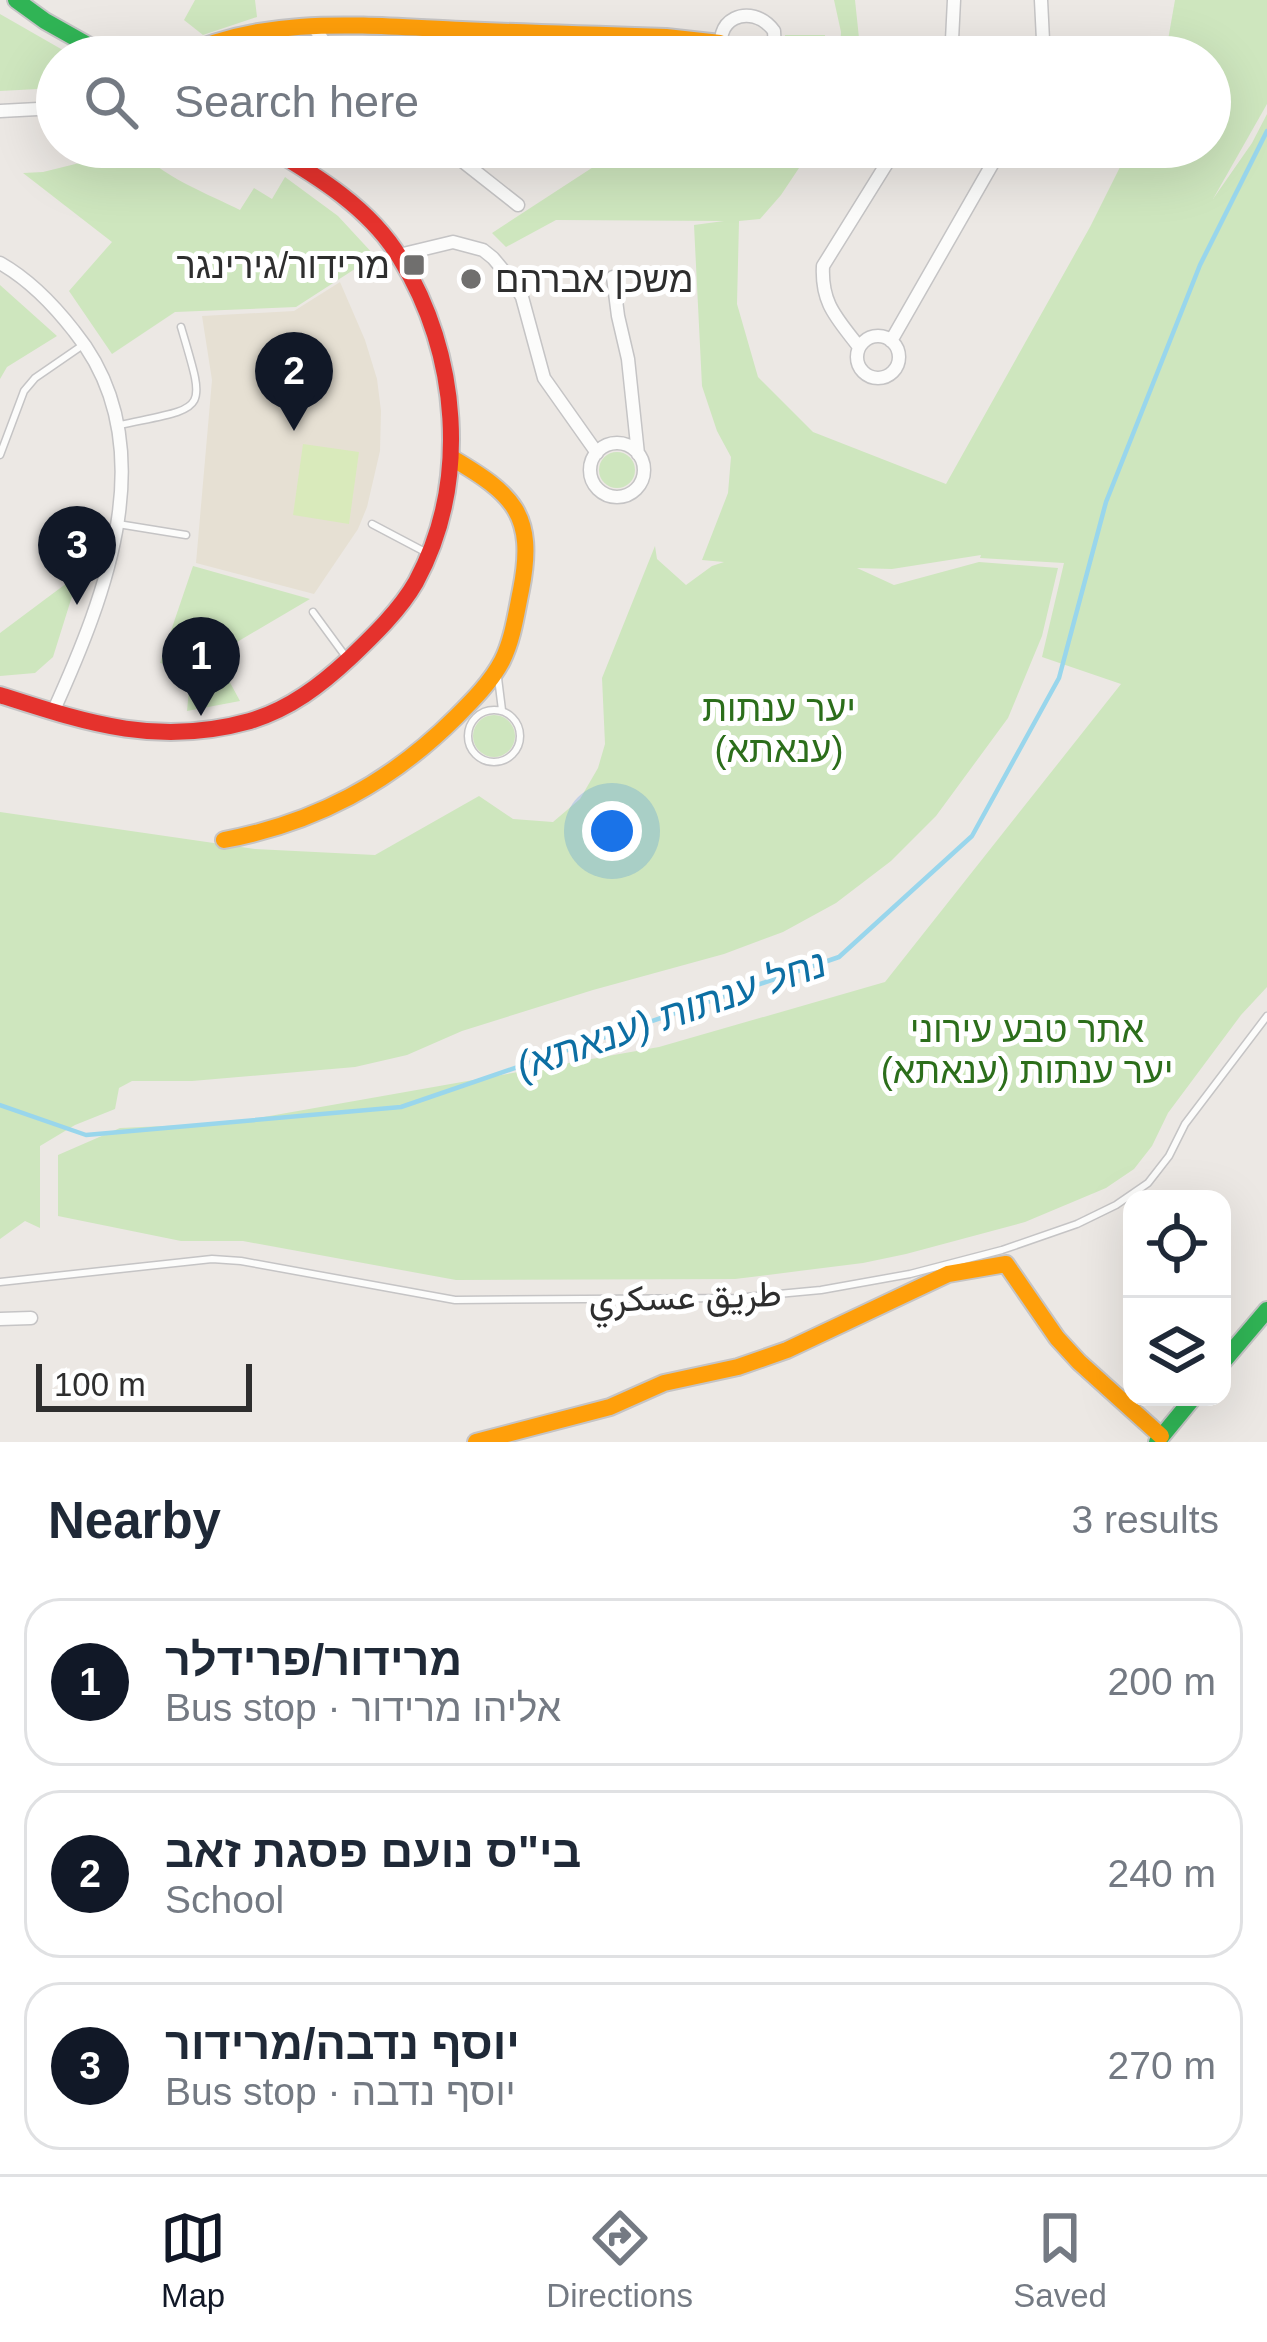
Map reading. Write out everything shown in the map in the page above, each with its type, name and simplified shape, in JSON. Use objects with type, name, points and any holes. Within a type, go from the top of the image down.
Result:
[{"type":"street","points":[[16,0],[72,36]]},
{"type":"street","points":[[952,36],[954,0]]},
{"type":"street","points":[[1041,0],[1043,36]]},
{"type":"street","points":[[724,36],[730,20],[748,14],[760,16],[774,36]]},
{"type":"street","points":[[313,26],[320,36]]},
{"type":"street","points":[[240,36],[313,26],[639,36]]},
{"type":"street","points":[[497,31],[501,36]]},
{"type":"street","points":[[0,111],[36,109]]},
{"type":"street","points":[[0,695],[104,726],[134,730],[171,731],[266,716],[290,705],[348,660],[401,603],[429,554],[446,494],[452,417],[418,290],[381,232],[339,193],[300,168]]},
{"type":"street","points":[[471,168],[518,205]]},
{"type":"street","points":[[859,347],[827,305],[821,288],[823,266],[884,168]]},
{"type":"street","points":[[891,340],[990,168]]},
{"type":"street","points":[[399,255],[452,242],[483,250],[493,258],[522,297],[544,378],[597,453]]},
{"type":"street","points":[[0,263],[49,300],[84,344],[105,379],[119,425],[123,477],[112,554],[53,712]]},
{"type":"street","points":[[613,277],[644,472],[638,487],[622,496],[604,494],[592,480],[597,453],[613,444],[638,454]]},
{"type":"street","points":[[872,337],[891,340],[899,353],[892,373],[869,376],[857,361],[859,347],[872,337]]},
{"type":"street","points":[[224,840],[282,829],[383,780],[438,737],[488,684],[505,658],[523,581],[523,523],[509,498],[452,458]]},
{"type":"street","points":[[476,1442],[610,1407],[664,1383],[754,1362],[948,1274],[1006,1264],[1057,1338],[1159,1439],[1186,1406]]},
{"type":"street","points":[[1231,1352],[1267,1310]]},
{"type":"street","points":[[0,1318],[31,1318]]},
{"type":"lane","points":[[119,425],[180,412],[196,401],[198,384],[181,327]]},
{"type":"lane","points":[[0,455],[23,392],[34,378],[84,344]]},
{"type":"lane","points":[[117,524],[186,535]]},
{"type":"lane","points":[[372,524],[429,554]]},
{"type":"lane","points":[[313,612],[348,660]]},
{"type":"lane","points":[[497,670],[502,710],[517,722],[521,739],[510,757],[488,762],[472,751],[467,734],[477,715],[502,710]]},
{"type":"lane","name":"طريق عسكري","points":[[0,1282],[212,1259],[455,1300],[694,1299],[768,1296],[910,1274],[1002,1250],[1077,1223],[1148,1183],[1185,1124],[1267,1016]]},
{"type":"shaded area","points":[[340,282],[365,340],[381,411],[380,451],[358,529],[314,594],[196,563],[212,380],[202,316],[294,311]]},
{"type":"green space","points":[[195,0],[255,0],[257,17],[203,35],[184,20]]},
{"type":"green space","points":[[834,0],[855,0],[859,36],[841,36]]},
{"type":"green space","points":[[1175,0],[1267,0],[1267,104],[1231,167],[1231,36],[1169,36]]},
{"type":"green space","points":[[0,14],[38,36],[36,89],[0,91]]},
{"type":"green space","points":[[1267,114],[1267,987],[1168,1113],[1134,1169],[1106,1188],[1025,1222],[863,1263],[735,1279],[456,1280],[243,1241],[181,1241],[58,1216],[58,1155],[120,1128],[230,1123],[659,1047],[885,982],[1121,684],[1042,657],[1064,563],[981,555],[892,569],[857,568],[894,585],[979,562],[1058,568],[1042,636],[1008,718],[936,816],[891,861],[836,903],[783,932],[724,954],[462,1031],[407,1055],[355,1067],[192,1081],[132,1081],[119,1088],[115,1109],[40,1146],[40,1228],[25,1221],[0,1239],[0,812],[255,849],[375,855],[479,796],[513,819],[553,822],[580,799],[598,768],[605,744],[602,678],[655,546],[657,559],[686,585],[724,562],[702,560],[728,493],[731,457],[702,386],[694,225],[724,221],[556,220],[506,247],[492,233],[592,168],[799,168],[760,219],[739,221],[737,304],[758,377],[813,432],[946,484],[1120,168],[1231,168],[1213,199]]},
{"type":"green space","points":[[160,168],[240,210],[254,188],[272,199],[285,177],[338,216],[375,256],[296,307],[175,312],[112,354],[69,291],[112,242],[23,173]]},
{"type":"green space","points":[[0,285],[57,336],[7,367],[0,379]]},
{"type":"green space","points":[[303,444],[359,452],[349,524],[293,515]]},
{"type":"green space","points":[[617,452],[630,457],[635,470],[630,483],[617,488],[604,483],[599,470],[604,457]]},
{"type":"green space","points":[[193,566],[310,599],[215,655],[240,701],[187,711],[191,668],[160,663]]},
{"type":"green space","points":[[79,574],[53,657],[35,673],[0,676],[0,633]]},
{"type":"green space","points":[[494,715],[509,721],[515,736],[509,751],[494,757],[479,751],[473,736],[479,721]]},
{"type":"waterway","name":"נחל ענתות (ענאתא)","points":[[0,1105],[86,1135],[401,1107],[839,957],[972,836],[1059,678],[1106,502],[1200,265],[1267,131]]},
{"type":"traffic: fast","points":[[16,0],[72,36]]},
{"type":"traffic: fast","points":[[1231,1352],[1267,1310]]},
{"type":"traffic: fast","points":[[1157,1442],[1187,1406]]},
{"type":"traffic: slow","points":[[239,36],[318,26],[635,36]]},
{"type":"traffic: slow","points":[[224,840],[320,811],[378,780],[431,741],[498,669],[512,635],[521,590],[525,564],[522,524],[505,496],[452,458]]},
{"type":"traffic: slow","points":[[476,1442],[610,1407],[664,1383],[738,1367],[787,1350],[948,1274],[1006,1264],[1057,1338],[1161,1436]]},
{"type":"traffic: jam","points":[[0,695],[63,715],[153,732],[250,721],[292,703],[328,678],[386,622],[416,582],[445,503],[450,461],[450,418],[435,335],[420,295],[388,240],[358,209],[301,168]]},
{"type":"place","name":"מרידור/גירינגר","points":[[414,265]]},
{"type":"place","name":"משכן אברהם","points":[[471,279]]},
{"type":"place","name":"בי\"ס נועם פסגת זאב","points":[[294,431]]},
{"type":"place","name":"יוסף נדבה/מרידור","points":[[77,605]]},
{"type":"place","name":"מרידור/פרידלר","points":[[201,716]]},
{"type":"park label","name":"יער ענתות (ענאתא)","points":[[779,728]]},
{"type":"park label","name":"אתר טבע עירוני יער ענתות (ענאתא)","points":[[1027,1050]]}]
